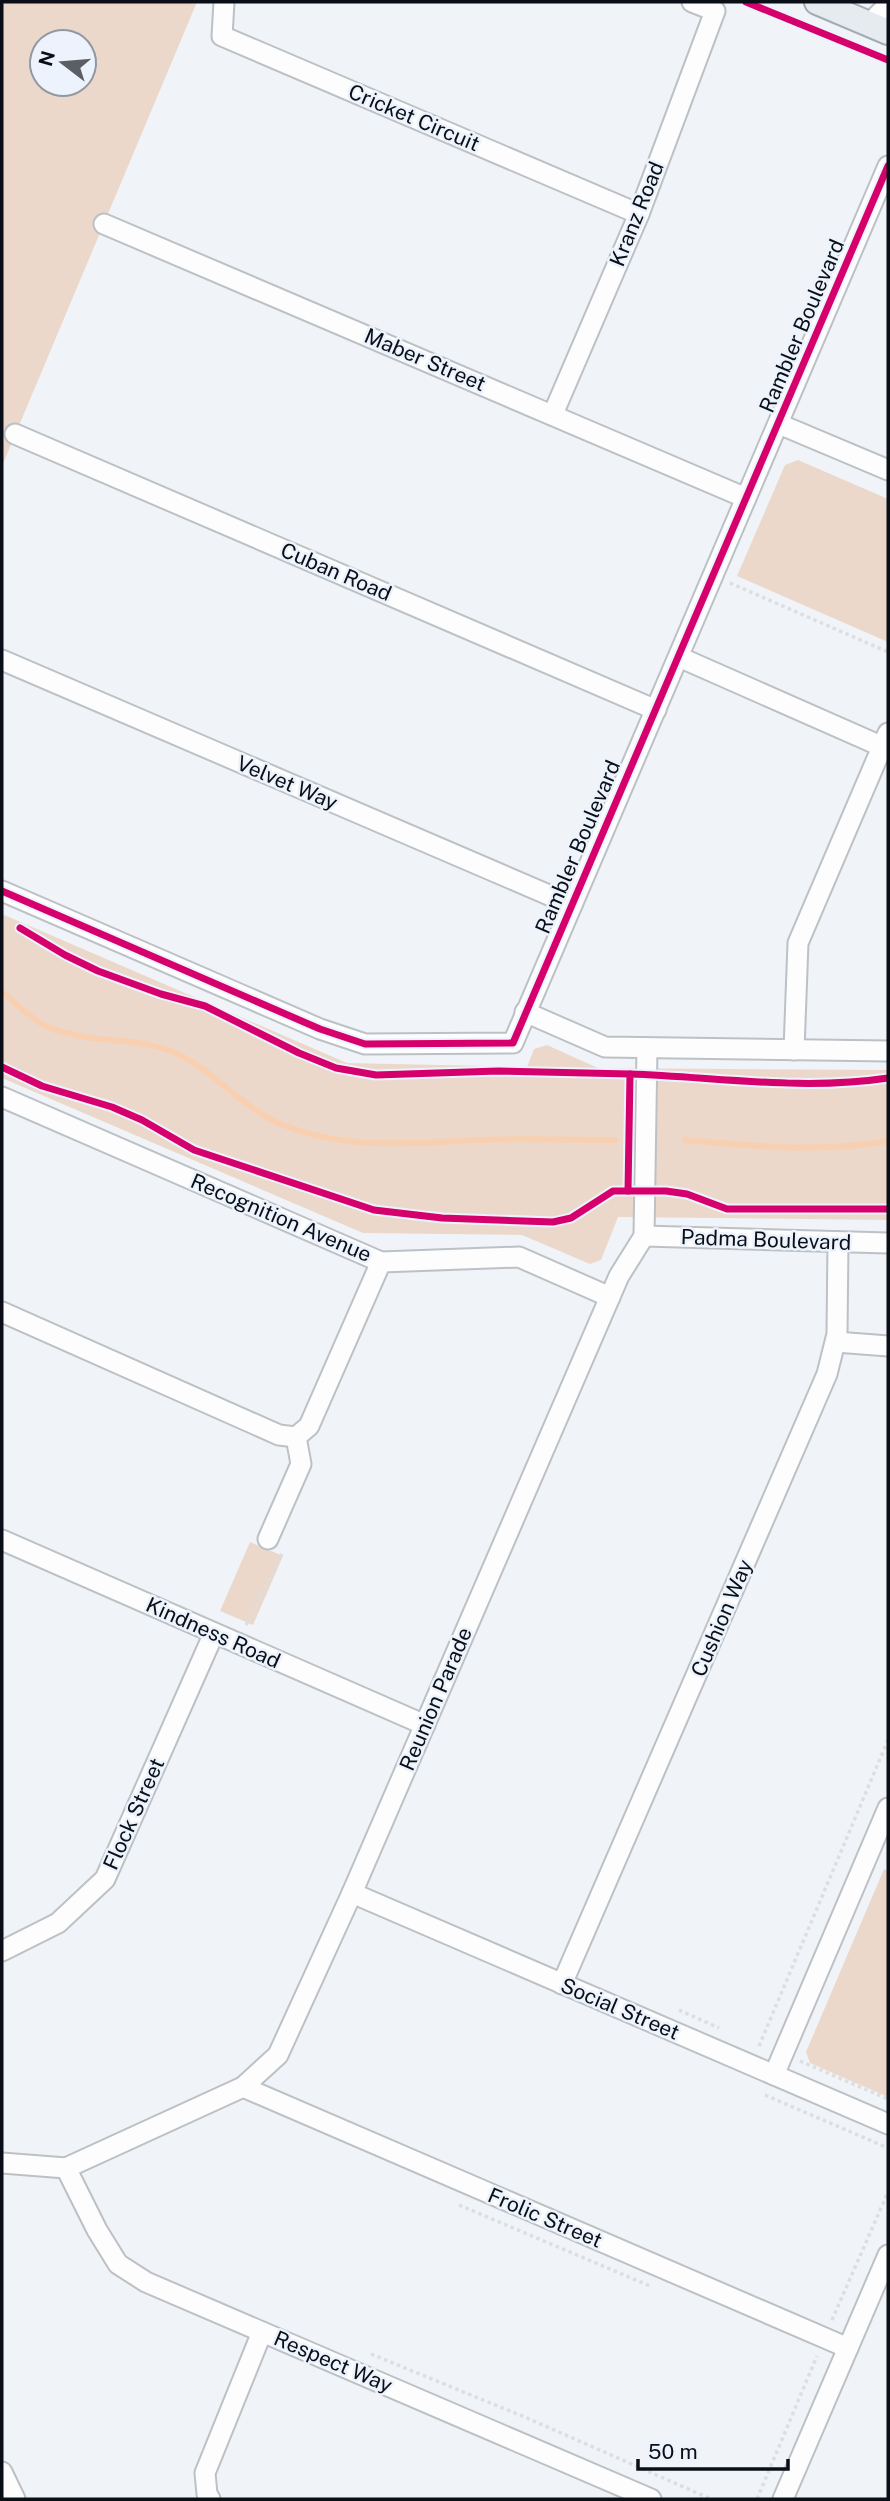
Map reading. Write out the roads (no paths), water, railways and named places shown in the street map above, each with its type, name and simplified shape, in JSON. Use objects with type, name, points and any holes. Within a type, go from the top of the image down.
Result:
[{"type":"main road","points":[[817,2],[882,20]]},
{"type":"main road","points":[[852,2],[882,20]]},
{"type":"street","name":"Cricket Circuit","points":[[223,2],[222,36],[639,214]]},
{"type":"street","name":"Kranz Road","points":[[552,414],[639,214],[715,11],[692,2]]},
{"type":"street","name":"Rambler Boulevard","points":[[2,891],[320,1029],[365,1044],[513,1043],[888,166]]},
{"type":"street","name":"Maber Street","points":[[104,224],[746,498]]},
{"type":"street","points":[[779,424],[888,470]]},
{"type":"street","name":"Cuban Road","points":[[15,434],[656,710]]},
{"type":"street","points":[[679,657],[885,740],[798,943],[794,1050]]},
{"type":"street","name":"Velvet Way","points":[[2,660],[572,905]]},
{"type":"street","points":[[525,1012],[605,1047],[888,1051]]},
{"type":"street","name":"Reunion Parade","points":[[2,2163],[66,2168],[243,2087],[278,2055],[352,1893],[610,1297],[644,1236],[648,1048]]},
{"type":"street","name":"Recognition Avenue","points":[[2,1097],[381,1262],[519,1256],[610,1297]]},
{"type":"street","name":"Padma Boulevard","points":[[644,1236],[888,1243]]},
{"type":"street","name":"Cushion Way","points":[[562,1984],[827,1374],[836,1342],[838,1242]]},
{"type":"street","points":[[2,1312],[279,1435],[296,1437],[309,1426],[381,1262]]},
{"type":"street","points":[[836,1342],[888,1346]]},
{"type":"street","points":[[268,1539],[301,1464],[296,1437]]},
{"type":"street","name":"Kindness Road","points":[[3,1546],[214,1633],[425,1725]]},
{"type":"street","name":"Flock Street","points":[[2,1951],[58,1923],[105,1879],[214,1633]]},
{"type":"street","points":[[774,2075],[888,1808]]},
{"type":"street","name":"Social Street","points":[[352,1893],[888,2124]]},
{"type":"street","name":"Frolic Street","points":[[243,2087],[848,2348]]},
{"type":"street","name":"Respect Way","points":[[66,2168],[97,2230],[118,2264],[146,2282],[651,2499]]},
{"type":"street","points":[[783,2499],[888,2255]]},
{"type":"street","points":[[210,2499],[205,2473],[262,2332]]},
{"type":"street","points":[[2,2472],[15,2499]]},
{"type":"waterway","points":[[2,992],[35,1019],[58,1031],[155,1046],[184,1057],[268,1118],[308,1133],[333,1139],[382,1143],[516,1139],[615,1140]]},
{"type":"waterway","points":[[685,1140],[812,1148],[888,1141]]}]
